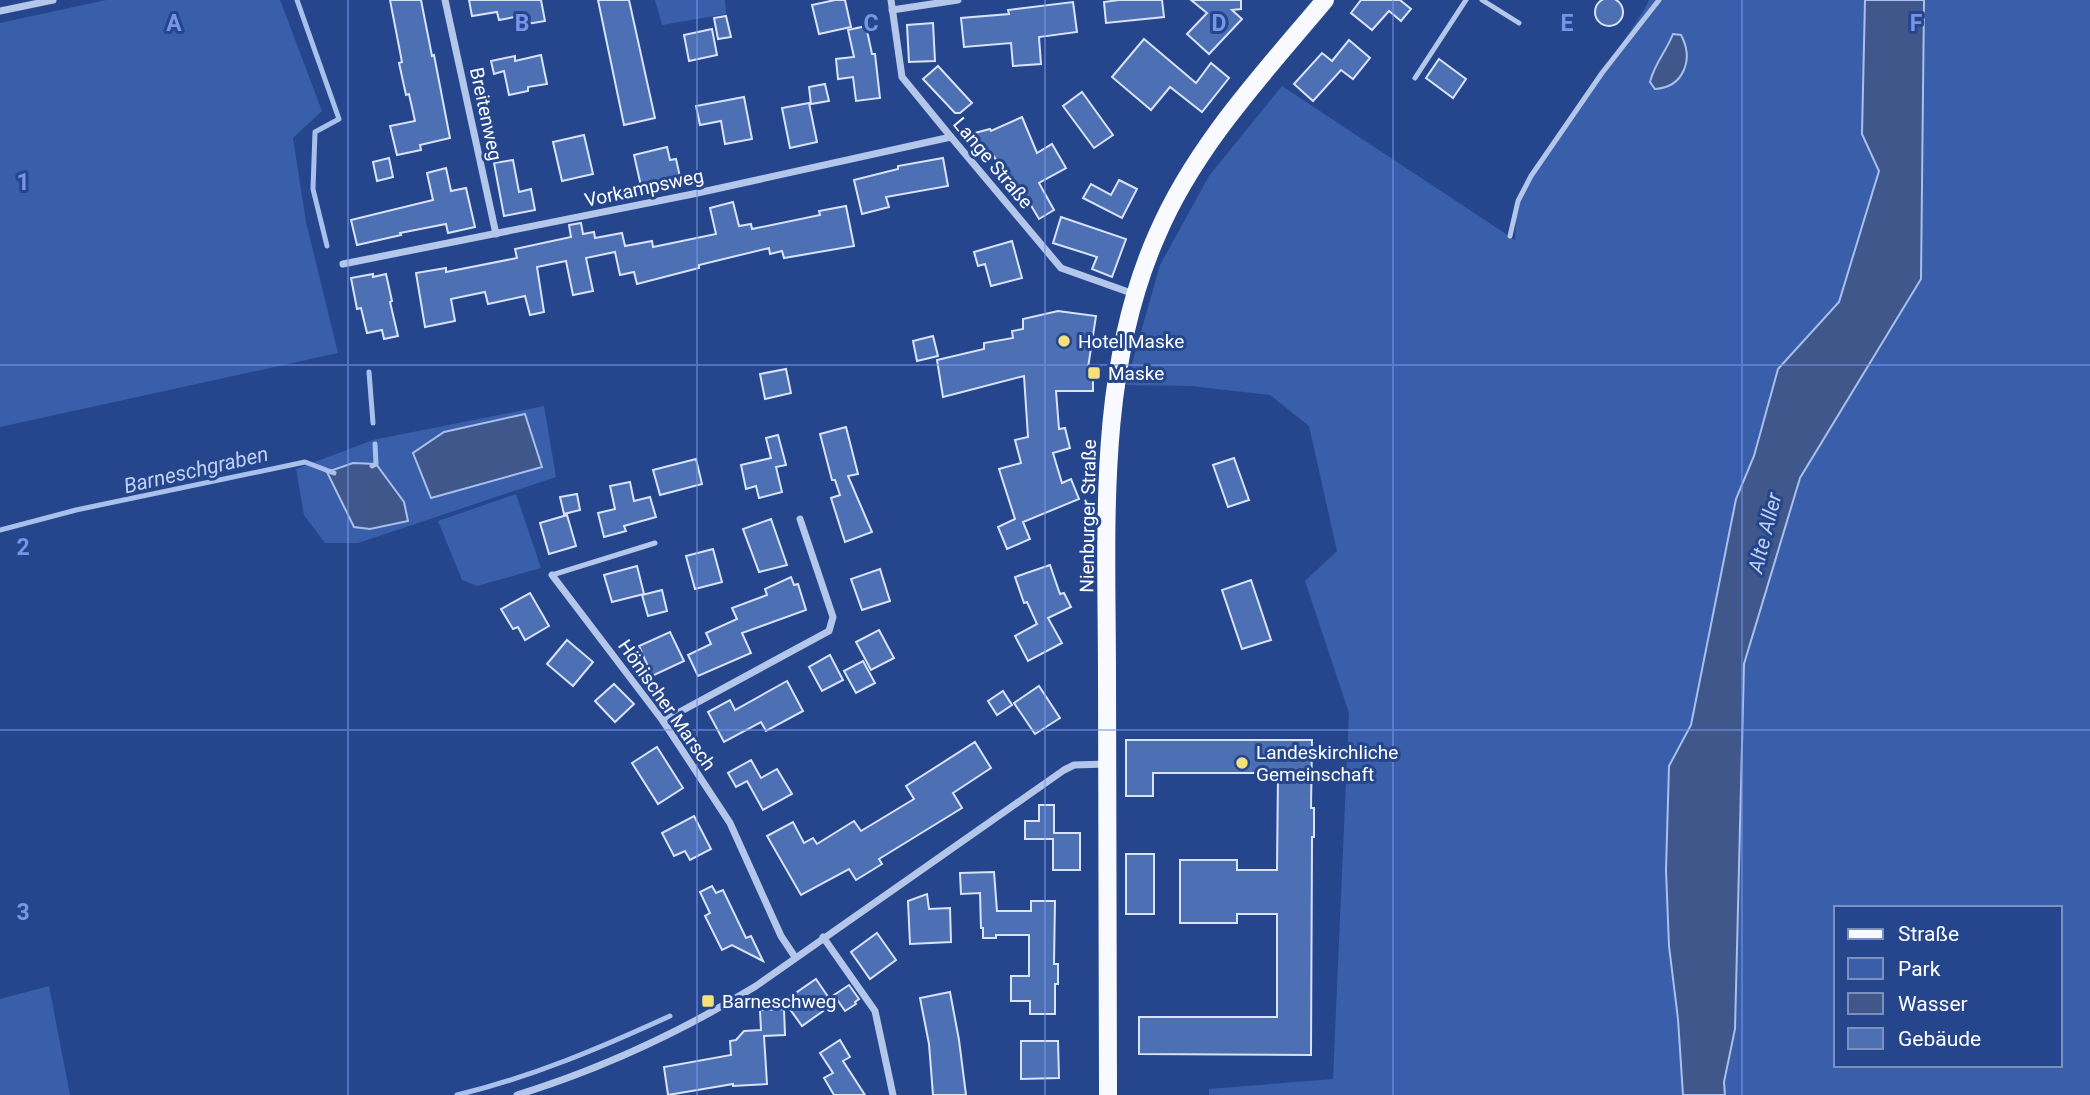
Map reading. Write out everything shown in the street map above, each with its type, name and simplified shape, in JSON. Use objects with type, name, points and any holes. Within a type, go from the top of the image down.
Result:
[{"type":"main road","name":"Nienburger Straße","points":[[1108,1095],[1109,461],[1121,355],[1134,294],[1157,234],[1175,198],[1195,164],[1240,101],[1325,0]]},
{"type":"street","points":[[0,11],[53,0]]},
{"type":"street","name":"Breitenweg","points":[[445,0],[496,234]]},
{"type":"street","name":"Lange Straße","points":[[891,0],[902,77],[951,137],[1061,268],[1134,294]]},
{"type":"street","points":[[892,10],[958,0]]},
{"type":"street","name":"Vorkampsweg","points":[[343,264],[951,137]]},
{"type":"street","points":[[663,721],[829,631],[833,617],[800,519]]},
{"type":"street","name":"Hönischer Marsch","points":[[552,575],[663,721],[730,823],[780,936],[795,957]]},
{"type":"street","points":[[517,1095],[556,1083],[684,1028],[756,986],[1064,770],[1073,765],[1107,764]]},
{"type":"street","points":[[823,937],[875,1011],[893,1095]]},
{"type":"lane","points":[[1415,78],[1466,0]]},
{"type":"lane","points":[[1482,0],[1519,23]]},
{"type":"lane","points":[[1510,236],[1518,201],[1531,176],[1602,73],[1659,0]]},
{"type":"lane","name":"Hönischer Marsch","points":[[552,575],[655,543]]},
{"type":"green space","points":[[106,0],[280,0],[322,111],[293,138],[306,222],[338,353],[0,427],[0,23]]},
{"type":"green space","points":[[655,0],[725,0],[726,14],[662,25]]},
{"type":"green space","points":[[1649,0],[2090,0],[2090,1095],[1209,1095],[1209,1089],[1333,1079],[1349,713],[1305,581],[1337,551],[1309,426],[1270,395],[1191,386],[1126,385],[1160,265],[1209,176],[1282,86],[1515,240],[1517,201]]},
{"type":"green space","points":[[544,406],[556,477],[358,543],[325,543],[304,515],[296,469],[373,440]],"holes":[[[328,472],[388,478],[404,502],[338,492]]]},
{"type":"green space","points":[[516,494],[541,568],[477,586],[462,580],[438,521]]},
{"type":"green space","points":[[49,986],[70,1095],[0,1095],[0,999]]},
{"type":"water","name":"Alte Aller","points":[[1865,0],[1924,0],[1921,279],[1800,478],[1744,664],[1735,1029],[1724,1082],[1725,1095],[1683,1095],[1678,1019],[1669,946],[1666,870],[1669,766],[1691,725],[1736,499],[1754,456],[1778,369],[1839,302],[1879,171],[1862,134]]},
{"type":"water","points":[[1673,34],[1681,35],[1685,44],[1684,70],[1673,83],[1655,89],[1650,82],[1652,75]]},
{"type":"water","points":[[525,414],[542,467],[431,498],[413,453],[444,432]]},
{"type":"water","points":[[353,463],[376,464],[404,502],[408,521],[370,529],[354,527],[327,472]]},
{"type":"building","points":[[1604,-1],[1614,-1],[1622,7],[1622,17],[1614,25],[1604,25],[1596,17],[1596,7]]},
{"type":"building","points":[[390,0],[421,0],[450,138],[420,145],[421,150],[397,155],[390,126],[415,121],[399,63],[402,62]]},
{"type":"building","points":[[469,0],[541,0],[545,21],[521,25],[520,16],[499,20],[497,12],[472,16]]},
{"type":"building","points":[[598,0],[629,0],[655,118],[624,125]]},
{"type":"building","points":[[845,0],[851,27],[819,34],[812,5]]},
{"type":"building","points":[[1162,0],[1164,17],[1106,23],[1104,2]]},
{"type":"building","points":[[1191,0],[1241,0],[1241,9],[1232,10],[1242,19],[1209,54],[1187,34],[1207,13]]},
{"type":"building","points":[[1361,0],[1400,0],[1411,9],[1401,21],[1389,11],[1372,30],[1351,13]]},
{"type":"building","points":[[1073,2],[1077,32],[1039,37],[1041,64],[1013,66],[1011,43],[964,47],[961,18],[1009,14],[1008,10]]},
{"type":"building","points":[[726,16],[731,37],[718,39],[714,18]]},
{"type":"building","points":[[933,23],[935,61],[909,62],[907,25]]},
{"type":"building","points":[[866,26],[872,54],[875,54],[880,98],[856,101],[853,77],[838,79],[836,59],[854,57],[848,30]]},
{"type":"building","points":[[712,29],[717,55],[689,61],[684,35]]},
{"type":"building","points":[[1144,39],[1196,83],[1211,63],[1229,78],[1202,112],[1170,87],[1151,110],[1112,77]]},
{"type":"building","points":[[1349,40],[1370,58],[1353,79],[1341,70],[1313,101],[1294,84],[1322,53],[1332,61]]},
{"type":"building","points":[[541,55],[547,84],[528,87],[528,91],[509,95],[504,71],[494,74],[491,61],[515,56],[515,61]]},
{"type":"building","points":[[1439,59],[1466,79],[1453,98],[1426,78]]},
{"type":"building","points":[[938,66],[972,103],[960,113],[955,113],[923,79]]},
{"type":"building","points":[[825,84],[829,101],[811,104],[809,87]]},
{"type":"building","points":[[1082,92],[1113,135],[1094,148],[1063,106]]},
{"type":"building","points":[[744,97],[752,139],[725,144],[721,121],[700,125],[696,106]]},
{"type":"building","points":[[809,103],[817,142],[790,148],[782,108]]},
{"type":"building","points":[[1022,117],[1037,153],[1052,144],[1066,168],[1039,183],[1054,210],[1039,219],[1023,192],[1017,196],[992,153],[979,158],[971,134],[990,129],[991,131]]},
{"type":"building","points":[[584,135],[593,174],[562,181],[553,142]]},
{"type":"building","points":[[667,147],[670,160],[676,159],[680,177],[641,186],[634,155]]},
{"type":"building","points":[[389,158],[393,177],[377,181],[373,162]]},
{"type":"building","points":[[943,158],[948,186],[886,197],[889,207],[862,214],[854,180],[898,169],[898,166]]},
{"type":"building","points":[[513,160],[519,192],[531,189],[535,210],[504,216],[494,163]]},
{"type":"building","points":[[446,168],[451,191],[466,188],[475,227],[448,233],[446,224],[357,245],[351,220],[433,200],[427,173]]},
{"type":"building","points":[[1119,180],[1137,189],[1122,218],[1083,198],[1091,184],[1111,195]]},
{"type":"building","points":[[733,202],[739,226],[751,224],[752,229],[820,215],[819,211],[846,206],[854,246],[784,258],[782,251],[770,254],[769,248],[637,284],[634,272],[620,275],[615,252],[586,258],[593,291],[573,295],[566,261],[537,267],[544,312],[530,315],[525,296],[488,304],[485,292],[451,299],[455,321],[425,327],[416,273],[446,268],[446,272],[517,258],[515,249],[571,237],[569,225],[581,223],[583,234],[594,232],[595,238],[622,233],[625,246],[652,241],[653,247],[716,234],[710,208]]},
{"type":"building","points":[[1061,217],[1126,239],[1112,277],[1092,269],[1097,257],[1053,243]]},
{"type":"building","points":[[1012,241],[1022,278],[991,286],[985,264],[978,266],[974,252]]},
{"type":"building","points":[[373,274],[373,277],[386,274],[398,336],[384,339],[382,330],[367,333],[361,308],[357,309],[351,278]]},
{"type":"building","points":[[1058,311],[1096,316],[1087,374],[1093,374],[1093,391],[1056,391],[1059,429],[1065,428],[1070,448],[1053,453],[1062,483],[1071,479],[1079,499],[1023,522],[1030,539],[1007,549],[998,527],[1015,519],[999,469],[1021,463],[1015,440],[1028,437],[1024,376],[943,397],[937,360],[984,349],[984,343],[1013,338],[1012,331],[1023,329],[1023,319]]},
{"type":"building","points":[[933,336],[938,356],[917,361],[913,341]]},
{"type":"building","points":[[786,369],[791,393],[765,399],[760,374]]},
{"type":"building","points":[[846,427],[858,474],[848,476],[872,532],[845,542],[831,498],[840,495],[835,480],[832,480],[820,434]]},
{"type":"building","points":[[778,435],[786,465],[776,467],[782,492],[759,498],[756,486],[746,489],[741,465],[771,458],[766,438]]},
{"type":"building","points":[[1234,458],[1249,500],[1228,507],[1213,465]]},
{"type":"building","points":[[696,459],[702,484],[660,495],[653,470]]},
{"type":"building","points":[[630,482],[634,501],[650,497],[656,517],[624,526],[626,531],[604,537],[598,513],[615,509],[610,486]]},
{"type":"building","points":[[577,494],[580,510],[564,514],[560,497]]},
{"type":"building","points":[[567,515],[576,546],[549,554],[540,523]]},
{"type":"building","points":[[771,519],[787,565],[759,572],[743,529]]},
{"type":"building","points":[[713,549],[722,582],[695,589],[686,556]]},
{"type":"building","points":[[1050,565],[1060,594],[1064,593],[1071,607],[1048,618],[1062,643],[1028,661],[1015,636],[1037,624],[1027,602],[1024,603],[1015,577]]},
{"type":"building","points":[[637,566],[644,594],[612,602],[604,575]]},
{"type":"building","points":[[880,569],[890,601],[862,610],[851,579]]},
{"type":"building","points":[[791,577],[794,585],[798,584],[806,610],[742,633],[751,653],[698,676],[688,655],[711,644],[706,633],[737,619],[732,608],[767,595],[765,589]]},
{"type":"building","points":[[1251,580],[1271,640],[1242,649],[1222,590]]},
{"type":"building","points":[[662,590],[667,611],[648,616],[642,595]]},
{"type":"building","points":[[530,593],[549,626],[525,640],[518,627],[513,629],[501,609]]},
{"type":"building","points":[[879,630],[894,658],[871,670],[856,642]]},
{"type":"building","points":[[670,632],[684,661],[652,676],[639,646]]},
{"type":"building","points":[[567,640],[593,662],[573,686],[547,664]]},
{"type":"building","points":[[830,655],[843,680],[822,691],[809,667]]},
{"type":"building","points":[[863,661],[875,683],[856,693],[844,671]]},
{"type":"building","points":[[787,681],[803,711],[766,731],[761,722],[724,742],[708,712],[730,700],[735,710]]},
{"type":"building","points":[[614,684],[634,704],[615,722],[595,701]]},
{"type":"building","points":[[1039,686],[1060,718],[1035,734],[1014,703]]},
{"type":"building","points":[[1003,691],[1012,705],[997,715],[988,701]]},
{"type":"building","points":[[1126,740],[1312,740],[1311,808],[1314,808],[1314,837],[1311,1055],[1139,1054],[1139,1017],[1277,1017],[1277,914],[1237,914],[1237,923],[1180,923],[1180,860],[1237,860],[1237,870],[1277,870],[1278,773],[1153,773],[1153,796],[1126,796]]},
{"type":"building","points":[[975,742],[991,768],[953,793],[962,808],[879,859],[882,864],[856,880],[849,869],[801,895],[767,836],[793,822],[804,843],[813,838],[817,844],[854,821],[861,831],[914,799],[906,786]]},
{"type":"building","points":[[657,747],[683,788],[658,804],[632,763]]},
{"type":"building","points":[[751,760],[761,778],[777,769],[792,794],[763,810],[747,781],[736,787],[728,773]]},
{"type":"building","points":[[1039,805],[1054,805],[1054,833],[1080,833],[1080,870],[1053,870],[1053,839],[1025,839],[1025,821],[1039,821]]},
{"type":"building","points":[[694,816],[711,849],[690,860],[685,851],[674,856],[662,833]]},
{"type":"building","points":[[1126,854],[1154,854],[1154,914],[1126,914]]},
{"type":"building","points":[[994,872],[997,911],[1031,911],[1031,901],[1055,901],[1054,964],[1058,964],[1058,984],[1055,984],[1055,1014],[1030,1014],[1030,1001],[1011,1001],[1011,976],[1029,976],[1029,935],[996,935],[996,938],[983,938],[980,893],[961,894],[960,873]]},
{"type":"building","points":[[712,886],[716,893],[723,890],[746,938],[751,936],[763,961],[732,945],[722,950],[705,916],[710,913],[700,892]]},
{"type":"building","points":[[927,894],[929,909],[950,908],[951,942],[910,944],[908,901]]},
{"type":"building","points":[[877,933],[896,960],[870,979],[851,952]]},
{"type":"building","points":[[816,979],[833,1004],[802,1026],[784,1001]]},
{"type":"building","points":[[849,985],[859,999],[845,1011],[834,995]]},
{"type":"building","points":[[950,992],[966,1095],[933,1095],[929,1044],[920,998]]},
{"type":"building","points":[[784,1009],[785,1035],[764,1036],[767,1084],[733,1084],[668,1095],[664,1067],[731,1055],[730,1041],[736,1040],[744,1031],[761,1030],[760,1010]]},
{"type":"building","points":[[840,1040],[850,1057],[843,1061],[865,1095],[834,1095],[824,1078],[833,1073],[820,1053]]},
{"type":"building","points":[[1021,1041],[1058,1041],[1059,1078],[1021,1079]]},
{"type":"waterway","name":"Barneschgraben","points":[[297,0],[339,119],[315,132],[313,189],[327,246]]},
{"type":"waterway","name":"Barneschgraben","points":[[369,372],[373,423]]},
{"type":"waterway","name":"Barneschgraben","points":[[372,466],[376,464],[375,444]]},
{"type":"waterway","name":"Barneschgraben","points":[[0,530],[76,510],[305,462],[334,473]]},
{"type":"waterway","points":[[457,1095],[512,1080],[565,1061],[670,1016]]},
{"type":"place","name":"Hotel Maske","points":[[1064,341]]},
{"type":"place","name":"Maske","points":[[1094,373]]},
{"type":"place","name":"Landeskirchliche Gemeinschaft","points":[[1242,763]]},
{"type":"place","name":"Barneschweg","points":[[708,1001]]}]
